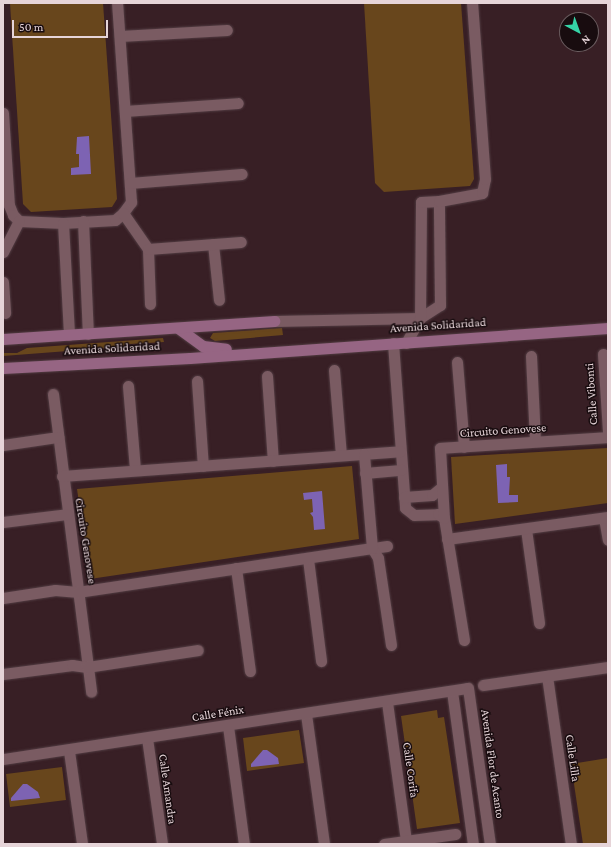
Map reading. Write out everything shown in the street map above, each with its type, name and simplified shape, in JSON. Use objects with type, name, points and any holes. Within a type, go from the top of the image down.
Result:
[{"type":"main road","name":"Avenida Solidaridad","points":[[3,339],[69,336],[274,321]]},
{"type":"main road","name":"Avenida Solidaridad","points":[[178,328],[209,347],[220,350],[257,347],[270,352]]},
{"type":"main road","name":"Avenida Solidaridad","points":[[3,368],[270,352],[393,342],[406,343],[608,328]]},
{"type":"street","points":[[3,119],[6,205],[19,221],[63,222],[115,220],[123,213],[131,202],[118,3]]},
{"type":"street","points":[[420,318],[421,202],[439,201],[482,193],[485,179],[472,3]]},
{"type":"street","points":[[120,36],[227,30]]},
{"type":"street","points":[[125,111],[238,103]]},
{"type":"street","points":[[130,183],[242,174]]},
{"type":"street","points":[[406,343],[420,318],[440,305],[439,201]]},
{"type":"street","points":[[123,213],[148,249],[150,304]]},
{"type":"street","points":[[3,252],[19,221]]},
{"type":"street","points":[[83,221],[88,334]]},
{"type":"street","points":[[63,222],[69,336]]},
{"type":"street","points":[[148,249],[241,242]]},
{"type":"street","points":[[213,244],[219,300]]},
{"type":"street","points":[[3,282],[6,313]]},
{"type":"street","points":[[274,321],[420,318]]},
{"type":"street","points":[[393,342],[401,470]]},
{"type":"street","name":"Calle Vibonti","points":[[603,354],[608,432]]},
{"type":"street","points":[[531,356],[535,441]]},
{"type":"street","points":[[457,362],[464,446]]},
{"type":"street","points":[[401,470],[400,452],[394,364],[405,508],[414,515],[434,513],[444,518]]},
{"type":"street","points":[[334,370],[341,455]]},
{"type":"street","points":[[267,376],[273,461]]},
{"type":"street","points":[[197,381],[203,466]]},
{"type":"street","points":[[128,386],[135,470]]},
{"type":"street","name":"Circuito Genovese","points":[[53,394],[62,476],[78,592],[387,546]]},
{"type":"street","points":[[3,445],[58,437]]},
{"type":"street","name":"Circuito Genovese","points":[[464,640],[444,518],[440,448],[535,441],[608,438]]},
{"type":"street","points":[[62,476],[400,452]]},
{"type":"street","points":[[364,454],[372,548],[378,558],[391,645]]},
{"type":"street","points":[[365,473],[401,470]]},
{"type":"street","points":[[404,497],[432,495],[442,487]]},
{"type":"street","points":[[3,522],[67,514]]},
{"type":"street","points":[[447,539],[606,518],[608,540]]},
{"type":"street","points":[[526,529],[540,623]]},
{"type":"street","points":[[308,558],[321,661]]},
{"type":"street","points":[[236,568],[250,671]]},
{"type":"street","points":[[3,598],[55,590],[78,592],[91,692]]},
{"type":"street","points":[[3,674],[72,665],[88,667],[198,650]]},
{"type":"street","points":[[483,685],[608,667]]},
{"type":"street","name":"Calle Lilla","points":[[547,676],[572,844]]},
{"type":"street","name":"Calle Fénix","points":[[3,759],[69,751],[468,688]]},
{"type":"street","name":"Avenida Flor de Acanto","points":[[468,688],[490,844]]},
{"type":"street","points":[[452,691],[473,844]]},
{"type":"street","name":"Calle Corifa","points":[[387,702],[406,841]]},
{"type":"street","points":[[306,714],[324,844]]},
{"type":"street","points":[[228,726],[244,844]]},
{"type":"street","name":"Calle Amandra","points":[[147,738],[162,844]]},
{"type":"street","points":[[69,751],[82,844]]},
{"type":"street","points":[[384,844],[455,834]]},
{"type":"shaded area","points":[[10,3],[103,3],[117,199],[112,207],[31,212],[23,204]]},
{"type":"shaded area","points":[[364,3],[461,3],[474,179],[470,186],[384,192],[375,183]]},
{"type":"shaded area","points":[[89,136],[91,174],[71,175],[71,168],[79,167],[79,154],[76,154],[77,137]]},
{"type":"shaded area","points":[[282,328],[283,335],[215,341],[210,338],[213,333]]},
{"type":"shaded area","points":[[163,338],[164,342],[129,344],[120,347],[3,356],[3,353],[17,353],[27,348]]},
{"type":"shaded area","points":[[608,448],[608,503],[455,524],[451,457]]},
{"type":"shaded area","points":[[507,464],[507,477],[510,477],[509,495],[518,495],[518,502],[498,503],[496,465]]},
{"type":"shaded area","points":[[352,466],[359,539],[90,579],[77,489]]},
{"type":"shaded area","points":[[322,491],[325,529],[314,530],[313,517],[310,513],[313,512],[312,499],[304,500],[303,493]]},
{"type":"shaded area","points":[[437,710],[438,718],[444,717],[460,823],[417,829],[401,716]]},
{"type":"shaded area","points":[[299,730],[304,763],[247,771],[243,738]]},
{"type":"shaded area","points":[[263,750],[267,750],[278,758],[279,764],[251,767],[251,764]]},
{"type":"shaded area","points":[[608,758],[608,844],[583,844],[571,764]]},
{"type":"shaded area","points":[[62,767],[66,800],[10,807],[6,774]]},
{"type":"shaded area","points":[[23,784],[27,784],[38,792],[40,798],[11,801],[11,798]]}]
